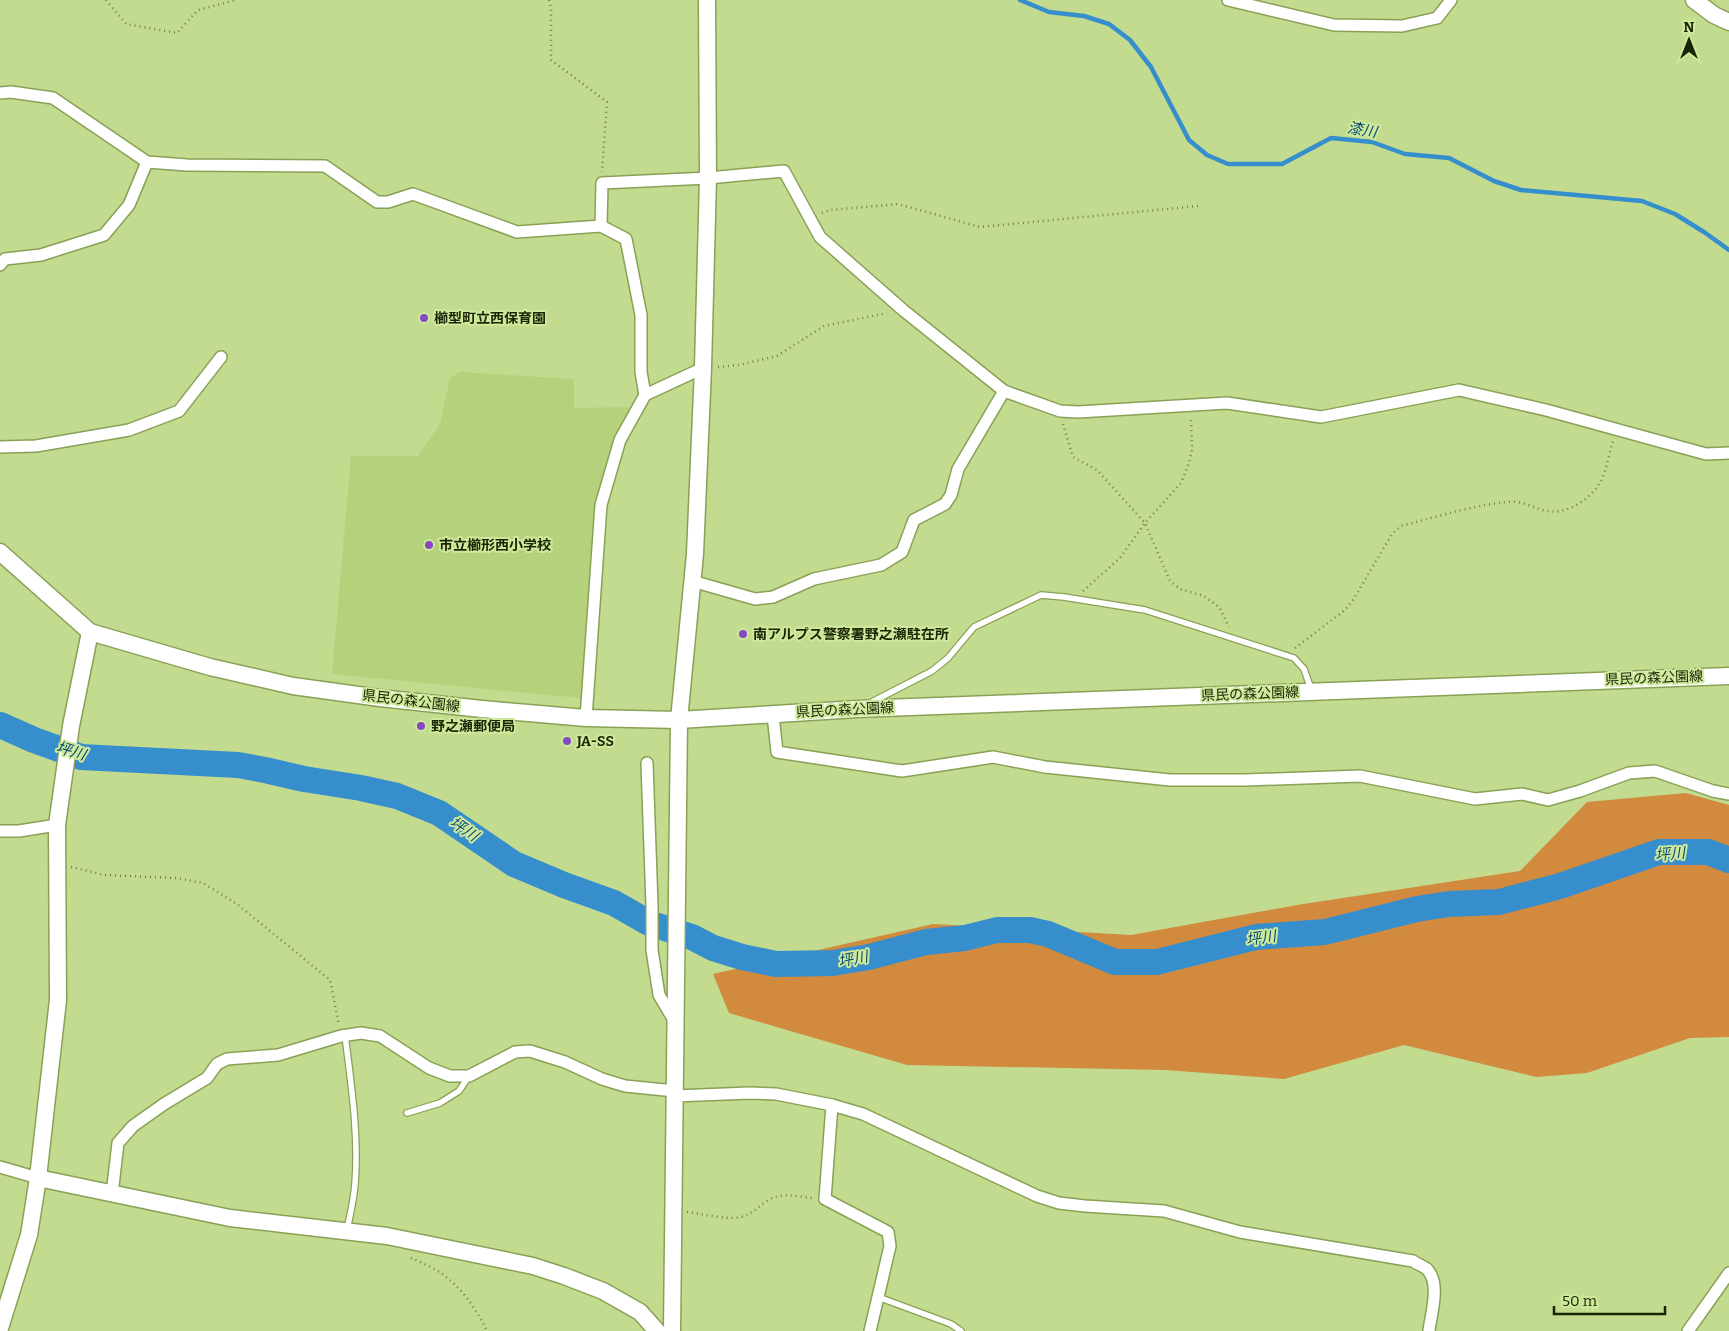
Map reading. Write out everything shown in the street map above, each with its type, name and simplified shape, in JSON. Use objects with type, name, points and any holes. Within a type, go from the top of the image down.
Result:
[{"type":"street","points":[[672,1331],[679,720],[695,554],[703,368],[708,178],[707,0]]},
{"type":"street","points":[[1228,0],[1334,25],[1402,26],[1437,18],[1451,0]]},
{"type":"street","points":[[1694,0],[1714,15],[1729,22]]},
{"type":"street","points":[[0,93],[12,92],[53,98],[147,162],[187,165],[324,166],[377,202],[388,202],[413,194],[517,232],[601,226],[626,239],[641,315],[644,395],[620,440],[601,505],[586,718]]},
{"type":"street","points":[[0,266],[5,259],[41,255],[104,235],[129,205],[147,162]]},
{"type":"street","points":[[601,226],[602,183],[708,178],[784,171],[820,237],[903,310],[1004,391],[1060,411],[1078,412],[1227,403],[1321,417],[1459,390],[1546,410],[1706,454],[1729,452]]},
{"type":"street","points":[[0,447],[36,446],[129,430],[179,411],[221,357]]},
{"type":"street","points":[[644,395],[703,368]]},
{"type":"street","points":[[692,581],[755,599],[774,597],[814,579],[881,565],[902,552],[914,520],[945,504],[951,495],[958,469],[1004,391]]},
{"type":"street","name":"県民の森公園線","points":[[0,552],[90,632],[210,667],[294,686],[380,698],[586,718],[679,720],[856,709],[1729,676]]},
{"type":"street","points":[[0,1328],[29,1235],[38,1178],[58,1000],[57,825],[71,726],[90,632]]},
{"type":"street","points":[[774,714],[777,752],[902,771],[992,757],[1045,767],[1170,780],[1245,780],[1360,776],[1475,800],[1522,794],[1548,800],[1580,791],[1629,773],[1655,771],[1713,791],[1729,794]]},
{"type":"street","points":[[647,763],[652,950],[659,995],[675,1024]]},
{"type":"street","points":[[0,831],[19,831],[57,825]]},
{"type":"street","points":[[112,1194],[118,1143],[133,1126],[164,1104],[207,1078],[217,1064],[227,1059],[278,1055],[343,1036],[362,1034],[380,1036],[429,1068],[450,1076],[469,1076],[515,1052],[530,1051],[565,1062],[602,1079],[624,1086],[675,1093],[776,1094],[832,1105],[863,1114],[1037,1196],[1058,1203],[1164,1211],[1240,1232],[1413,1261],[1427,1269],[1434,1282],[1428,1331]]},
{"type":"street","points":[[832,1105],[825,1199],[888,1232],[890,1246],[870,1331]]},
{"type":"street","points":[[0,1167],[38,1178],[230,1218],[387,1236],[533,1266],[603,1291],[640,1312],[657,1331]]},
{"type":"street","points":[[1688,1331],[1729,1273]]},
{"type":"lane","points":[[856,709],[932,671],[948,658],[974,627],[1041,595],[1074,598],[1145,610],[1286,655],[1294,658],[1304,669],[1311,691]]},
{"type":"lane","points":[[343,1036],[353,1106],[356,1157],[355,1185],[347,1230]]},
{"type":"lane","points":[[407,1113],[440,1103],[459,1090],[469,1076]]},
{"type":"lane","points":[[878,1297],[951,1324],[960,1331]]},
{"type":"path","points":[[106,0],[126,24],[177,34],[198,10],[236,0]]},
{"type":"path","points":[[549,0],[551,8],[551,60],[607,102],[602,183]]},
{"type":"path","points":[[809,217],[830,210],[898,204],[980,227],[1198,206]]},
{"type":"path","points":[[703,368],[739,365],[778,356],[824,326],[903,310]]},
{"type":"path","points":[[1074,598],[1120,558],[1145,523],[1181,483],[1192,450],[1191,405]]},
{"type":"path","points":[[1060,411],[1074,457],[1097,470],[1145,523],[1170,581],[1180,589],[1204,596],[1219,607],[1234,638]]},
{"type":"path","points":[[1286,655],[1345,610],[1353,600],[1392,534],[1401,526],[1473,507],[1509,502],[1529,504],[1547,511],[1566,511],[1587,497],[1600,481],[1617,430]]},
{"type":"path","points":[[58,864],[105,875],[176,878],[203,884],[237,904],[330,980],[343,1036]]},
{"type":"path","points":[[673,1210],[739,1217],[753,1213],[776,1196],[789,1195],[825,1199]]},
{"type":"path","points":[[411,1258],[444,1275],[466,1297],[481,1318],[487,1331]]},
{"type":"shaded area","points":[[460,372],[574,379],[574,408],[633,407],[611,449],[597,498],[581,698],[332,674],[351,456],[418,456],[440,424],[450,378]]},
{"type":"shaded area","points":[[1686,793],[1729,805],[1729,1037],[1690,1038],[1587,1073],[1536,1077],[1404,1045],[1284,1079],[1165,1070],[907,1065],[729,1013],[713,974],[933,924],[1131,935],[1297,905],[1520,871],[1587,802]]},
{"type":"waterway","name":"漆川","points":[[1020,0],[1049,12],[1084,16],[1109,24],[1130,40],[1151,67],[1189,140],[1207,155],[1228,164],[1282,164],[1331,138],[1372,142],[1405,154],[1449,158],[1494,181],[1521,190],[1642,201],[1675,214],[1729,250]]},
{"type":"waterway","name":"坪川","points":[[0,725],[81,757],[238,765],[397,796],[439,813],[514,864],[614,903],[649,923],[692,937],[713,948],[742,957],[776,964],[833,963],[869,957],[926,942],[965,938],[997,930],[1030,930],[1048,934],[1115,962],[1157,962],[1256,937],[1325,932],[1417,909],[1449,904],[1499,902],[1560,886],[1659,852],[1708,852],[1729,860]]},
{"type":"place","name":"櫛型町立西保育園","points":[[424,318]]},
{"type":"place","name":"市立櫛形西小学校","points":[[429,545]]},
{"type":"place","name":"南アルプス警察署野之瀬駐在所","points":[[743,634]]},
{"type":"place","name":"野之瀬郵便局","points":[[421,726]]},
{"type":"place","name":"JA-SS","points":[[567,741]]}]
